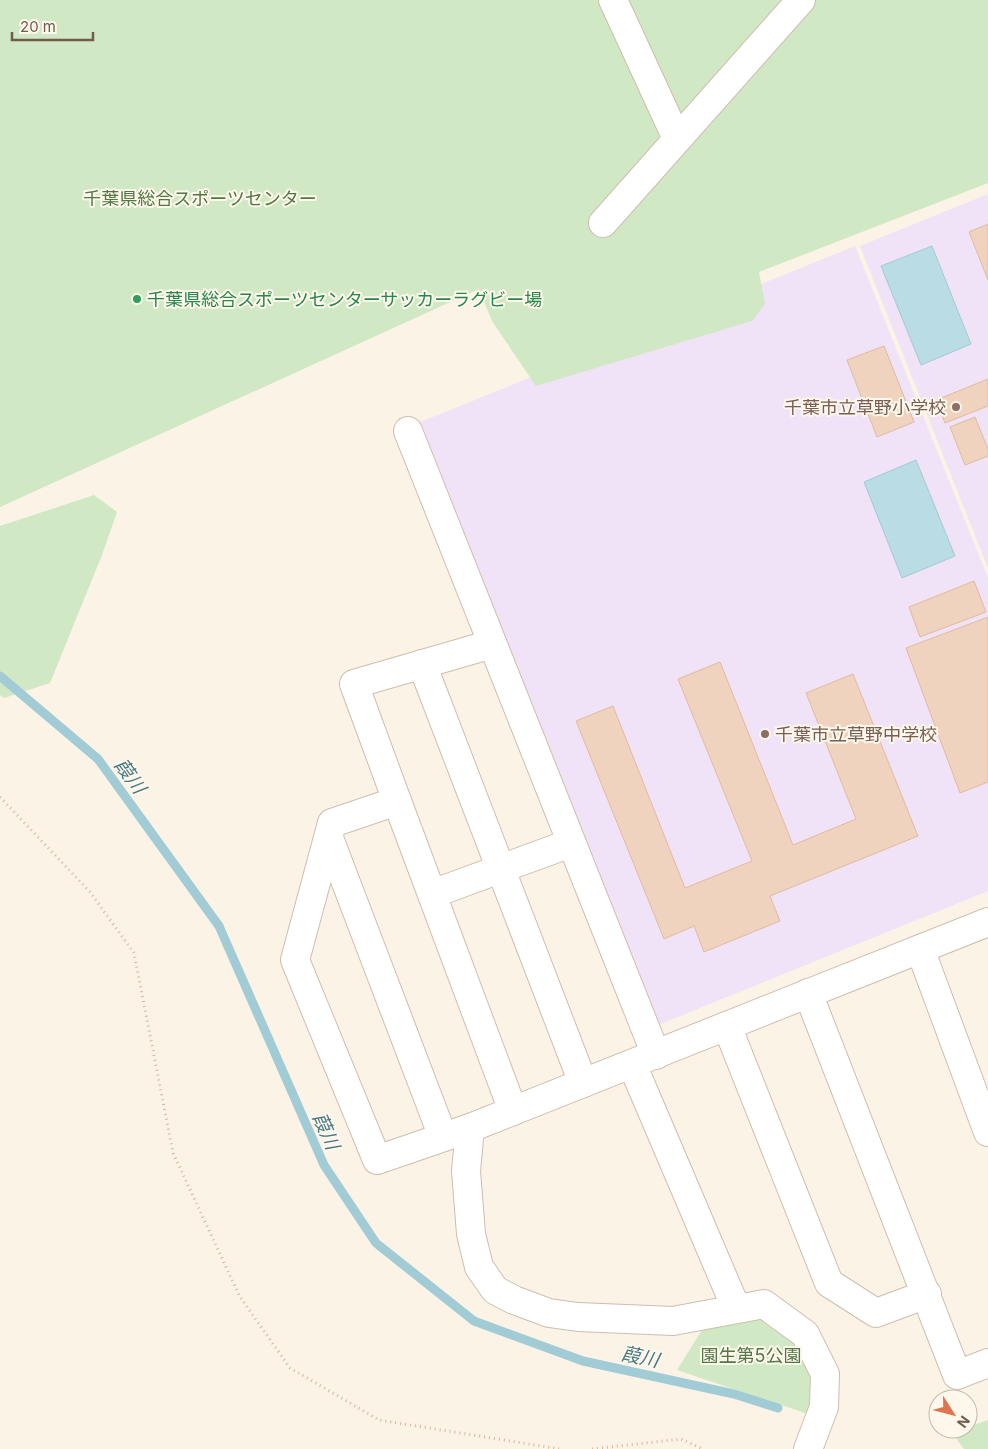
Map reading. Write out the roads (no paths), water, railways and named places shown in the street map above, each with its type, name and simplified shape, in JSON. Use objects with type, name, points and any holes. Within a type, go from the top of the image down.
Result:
[{"type":"street","points":[[613,0],[677,139]]},
{"type":"street","points":[[603,223],[801,0]]},
{"type":"street","points":[[408,431],[571,843],[644,1059],[736,1308]]},
{"type":"street","points":[[492,644],[354,684],[513,1111]]},
{"type":"street","points":[[422,664],[583,1083]]},
{"type":"street","points":[[396,801],[332,823],[295,960],[377,1160],[470,1128],[988,922]]},
{"type":"street","points":[[328,838],[443,1137]]},
{"type":"street","points":[[432,894],[571,843]]},
{"type":"street","points":[[920,949],[988,1132]]},
{"type":"street","points":[[808,993],[957,1375],[988,1363]]},
{"type":"street","points":[[727,1026],[829,1283],[876,1313],[926,1294]]},
{"type":"street","points":[[470,1128],[466,1171],[471,1234],[479,1267],[495,1290],[514,1300],[549,1313],[578,1317],[673,1321],[764,1304],[806,1334],[825,1374],[824,1407],[808,1449]]},
{"type":"water","points":[[932,246],[971,344],[921,365],[881,266]]},
{"type":"water","points":[[916,460],[955,556],[902,578],[864,482]]},
{"type":"waterway","name":"葭川","points":[[0,676],[98,759],[219,926],[324,1165],[376,1243],[474,1321],[583,1361],[734,1394],[778,1408]]},
{"type":"place","name":"千葉県総合スポーツセンターサッカーラグビー場","points":[[137,299]]},
{"type":"place","name":"千葉市立草野小学校","points":[[956,407]]},
{"type":"place","name":"千葉市立草野中学校","points":[[765,734]]},
{"type":"park label","name":"千葉県総合スポーツセンター","points":[[200,198]]},
{"type":"park label","name":"園生第5公園","points":[[751,1355]]}]
